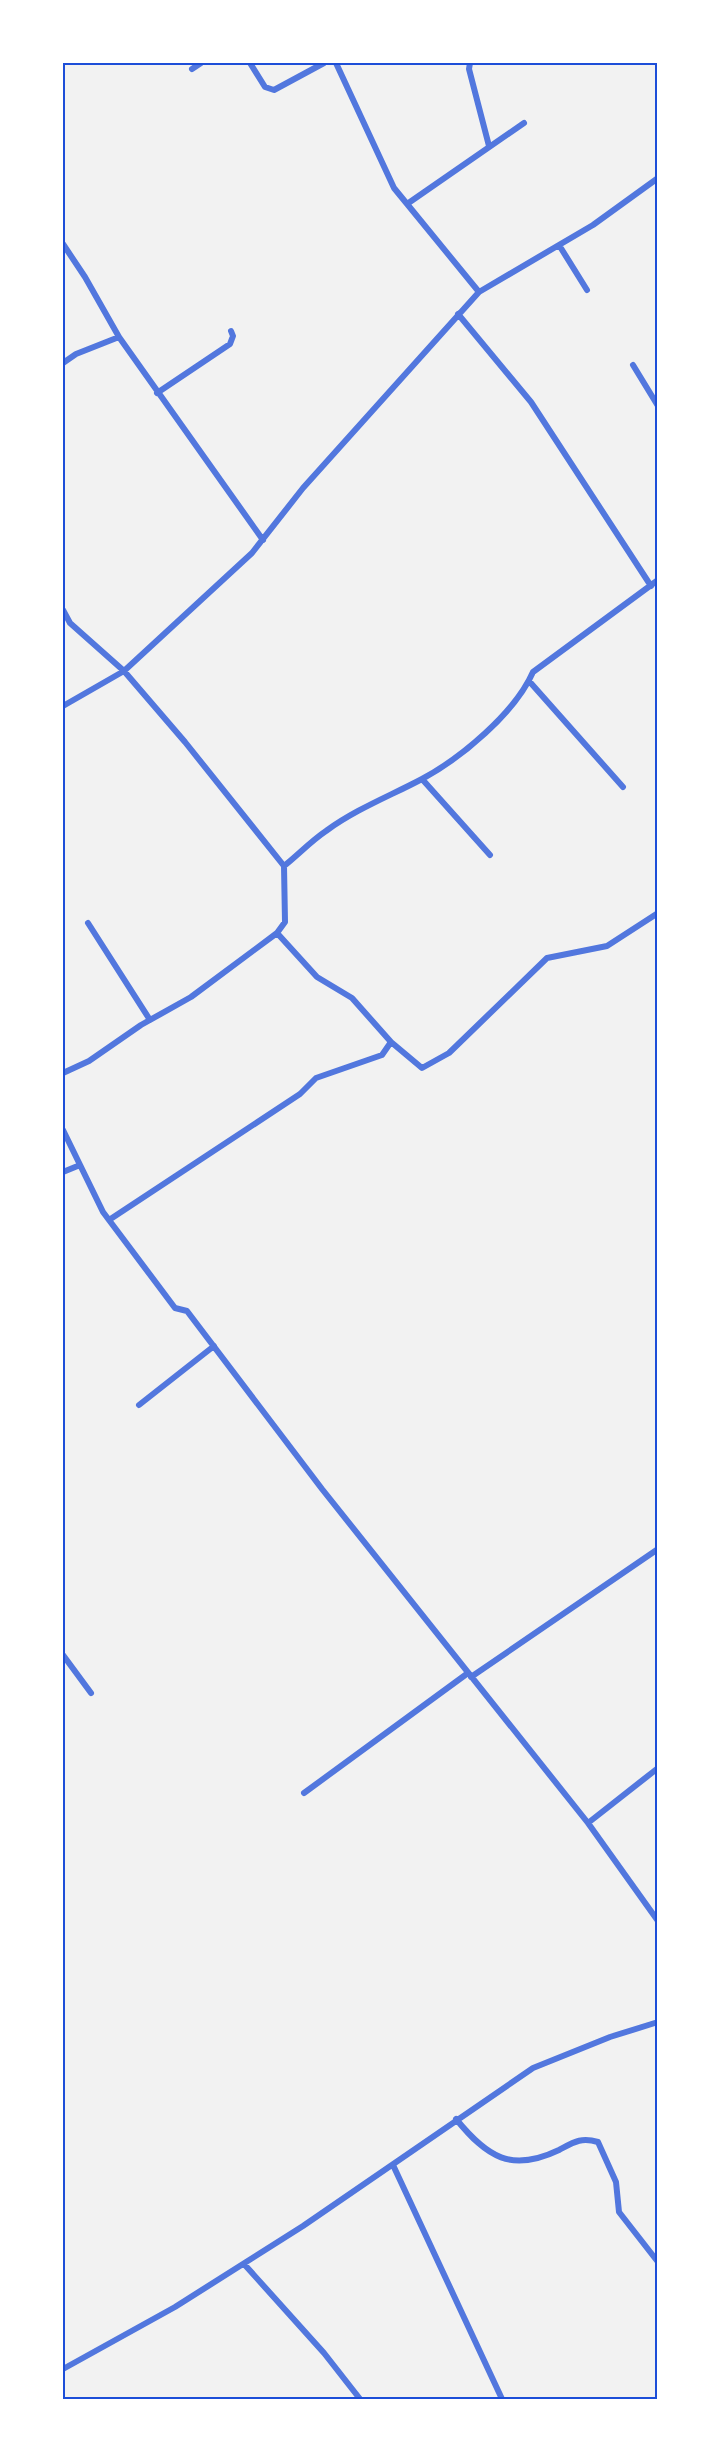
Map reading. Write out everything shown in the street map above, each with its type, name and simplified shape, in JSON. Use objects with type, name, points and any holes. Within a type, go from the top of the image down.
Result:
[{"type":"street","points":[[192,69],[201,63]]},
{"type":"street","points":[[250,63],[265,87],[274,90],[324,63]]},
{"type":"street","points":[[336,63],[394,188],[479,292]]},
{"type":"street","points":[[470,63],[469,69],[489,146]]},
{"type":"street","points":[[406,204],[524,123]]},
{"type":"street","points":[[63,706],[124,671],[252,553],[303,488],[479,292],[593,225],[658,178]]},
{"type":"street","points":[[559,245],[587,290]]},
{"type":"street","points":[[64,247],[157,393],[263,540]]},
{"type":"street","points":[[458,314],[531,402],[651,586]]},
{"type":"street","points":[[157,393],[230,344],[233,336],[231,332]]},
{"type":"street","points":[[63,363],[76,354],[119,336]]},
{"type":"street","points":[[633,365],[658,406]]},
{"type":"street","points":[[284,866],[326,831],[385,796],[422,779],[453,759],[498,720],[529,681],[533,672],[658,580]]},
{"type":"street","points":[[63,610],[70,623],[124,671],[185,742],[284,866],[285,922],[277,933],[191,998],[150,1020],[89,1061],[63,1073]]},
{"type":"street","points":[[529,681],[623,787]]},
{"type":"street","points":[[422,779],[490,855]]},
{"type":"street","points":[[277,933],[317,977],[352,998],[391,1042],[422,1068],[449,1053],[547,958],[606,946],[658,913]]},
{"type":"street","points":[[88,924],[150,1020]]},
{"type":"street","points":[[109,1220],[300,1094],[316,1078],[382,1055],[391,1042]]},
{"type":"street","points":[[63,1130],[109,1220],[175,1308],[187,1311],[322,1489],[588,1823],[658,1921]]},
{"type":"street","points":[[63,1172],[80,1165]]},
{"type":"street","points":[[139,1405],[214,1347]]},
{"type":"street","points":[[304,1793],[469,1675],[658,1549]]},
{"type":"street","points":[[63,1655],[91,1693]]},
{"type":"street","points":[[588,1823],[658,1768]]},
{"type":"street","points":[[63,2369],[175,2307],[244,2264],[533,2068],[610,2037],[658,2022]]},
{"type":"street","points":[[456,2119],[475,2143],[495,2157],[518,2161],[541,2159],[576,2140],[587,2139],[598,2142],[616,2182],[619,2212],[658,2262]]},
{"type":"street","points":[[393,2164],[502,2399]]},
{"type":"street","points":[[244,2264],[324,2353],[360,2399]]}]
